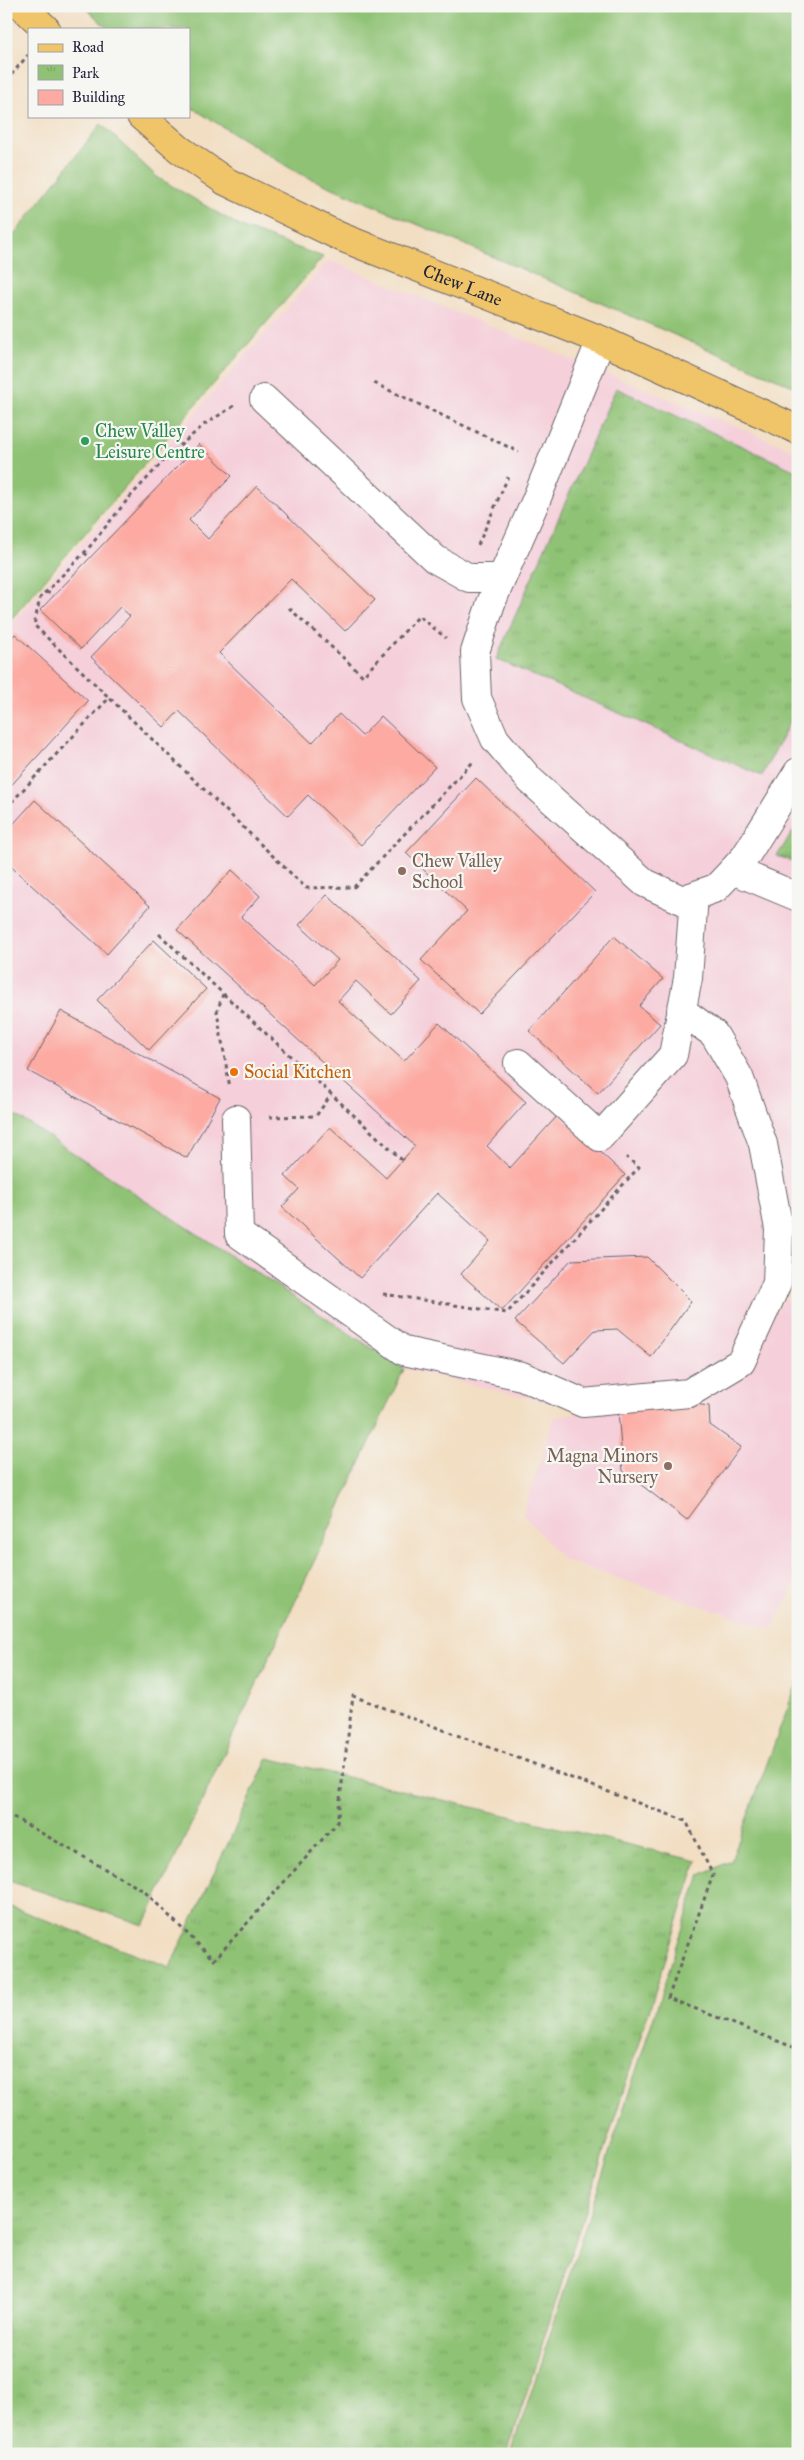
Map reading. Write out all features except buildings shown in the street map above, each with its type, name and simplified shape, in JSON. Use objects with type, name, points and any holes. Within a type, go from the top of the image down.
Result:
[{"type":"main road","points":[[22,6],[45,28]]},
{"type":"main road","name":"Chew Lane","points":[[143,118],[179,149],[234,186],[341,237],[601,340],[798,430]]},
{"type":"lane","points":[[601,340],[491,603],[475,652],[478,698],[495,739],[530,780],[645,883],[682,900],[716,888],[745,857],[798,772]]},
{"type":"lane","points":[[264,399],[435,559],[469,578],[502,578]]},
{"type":"lane","points":[[733,870],[798,897]]},
{"type":"lane","points":[[518,1063],[600,1136],[672,1055],[688,978],[694,896]]},
{"type":"lane","points":[[236,1118],[239,1234],[404,1351],[522,1376],[583,1403],[689,1393],[741,1362],[777,1283],[779,1229],[764,1144],[738,1077],[714,1034],[681,1010]]},
{"type":"path","points":[[6,81],[28,56]]},
{"type":"path","points":[[374,382],[519,452]]},
{"type":"path","points":[[264,399],[231,407],[205,424],[176,449],[128,499],[84,553],[40,598],[34,625],[306,888],[354,887],[495,739]]},
{"type":"path","points":[[176,449],[182,462]]},
{"type":"path","points":[[84,553],[91,557]]},
{"type":"path","points":[[46,592],[54,595]]},
{"type":"path","points":[[289,608],[363,676],[419,616],[456,646],[475,652]]},
{"type":"path","points":[[6,808],[109,698]]},
{"type":"path","points":[[159,934],[402,1160]]},
{"type":"path","points":[[223,994],[217,1012],[236,1118],[316,1116],[331,1095]]},
{"type":"path","points":[[373,1293],[507,1313],[638,1167],[600,1136]]},
{"type":"path","points":[[6,1813],[144,1891],[214,1960],[337,1823],[354,1696],[686,1821],[713,1875],[668,1998],[798,2049]]},
{"type":"shaded area","name":"Chew Valley School","points":[[329,260],[798,452],[798,1294],[789,1290],[709,1381],[555,1404],[404,1369],[6,1112],[6,630]]},
{"type":"shaded area","name":"Magna Minors Nursery","points":[[784,1298],[798,1305],[798,1578],[772,1629],[563,1560],[523,1514],[554,1417],[666,1398],[743,1369]]},
{"type":"green space","points":[[84,6],[798,6],[798,388],[298,173],[190,107],[190,28],[107,28]]},
{"type":"green space","name":"Chew Valley Leisure Centre","points":[[101,124],[157,177],[243,228],[323,257],[6,625],[6,245]]},
{"type":"green space","points":[[616,388],[798,472],[798,706],[762,776],[496,659]]},
{"type":"green space","points":[[798,824],[798,863],[777,856]]},
{"type":"green space","points":[[6,1109],[404,1369],[144,1925],[6,1880]]},
{"type":"green space","points":[[798,1680],[798,2454],[511,2454],[700,1875],[731,1861]]},
{"type":"green space","points":[[268,1758],[697,1861],[507,2454],[6,2454],[6,1905],[170,1967]]},
{"type":"place","name":"Chew Valley Leisure Centre","points":[[85,441]]},
{"type":"place","name":"Chew Valley School","points":[[402,871]]},
{"type":"place","name":"Social Kitchen","points":[[234,1072]]},
{"type":"place","name":"Magna Minors Nursery","points":[[668,1466]]}]
